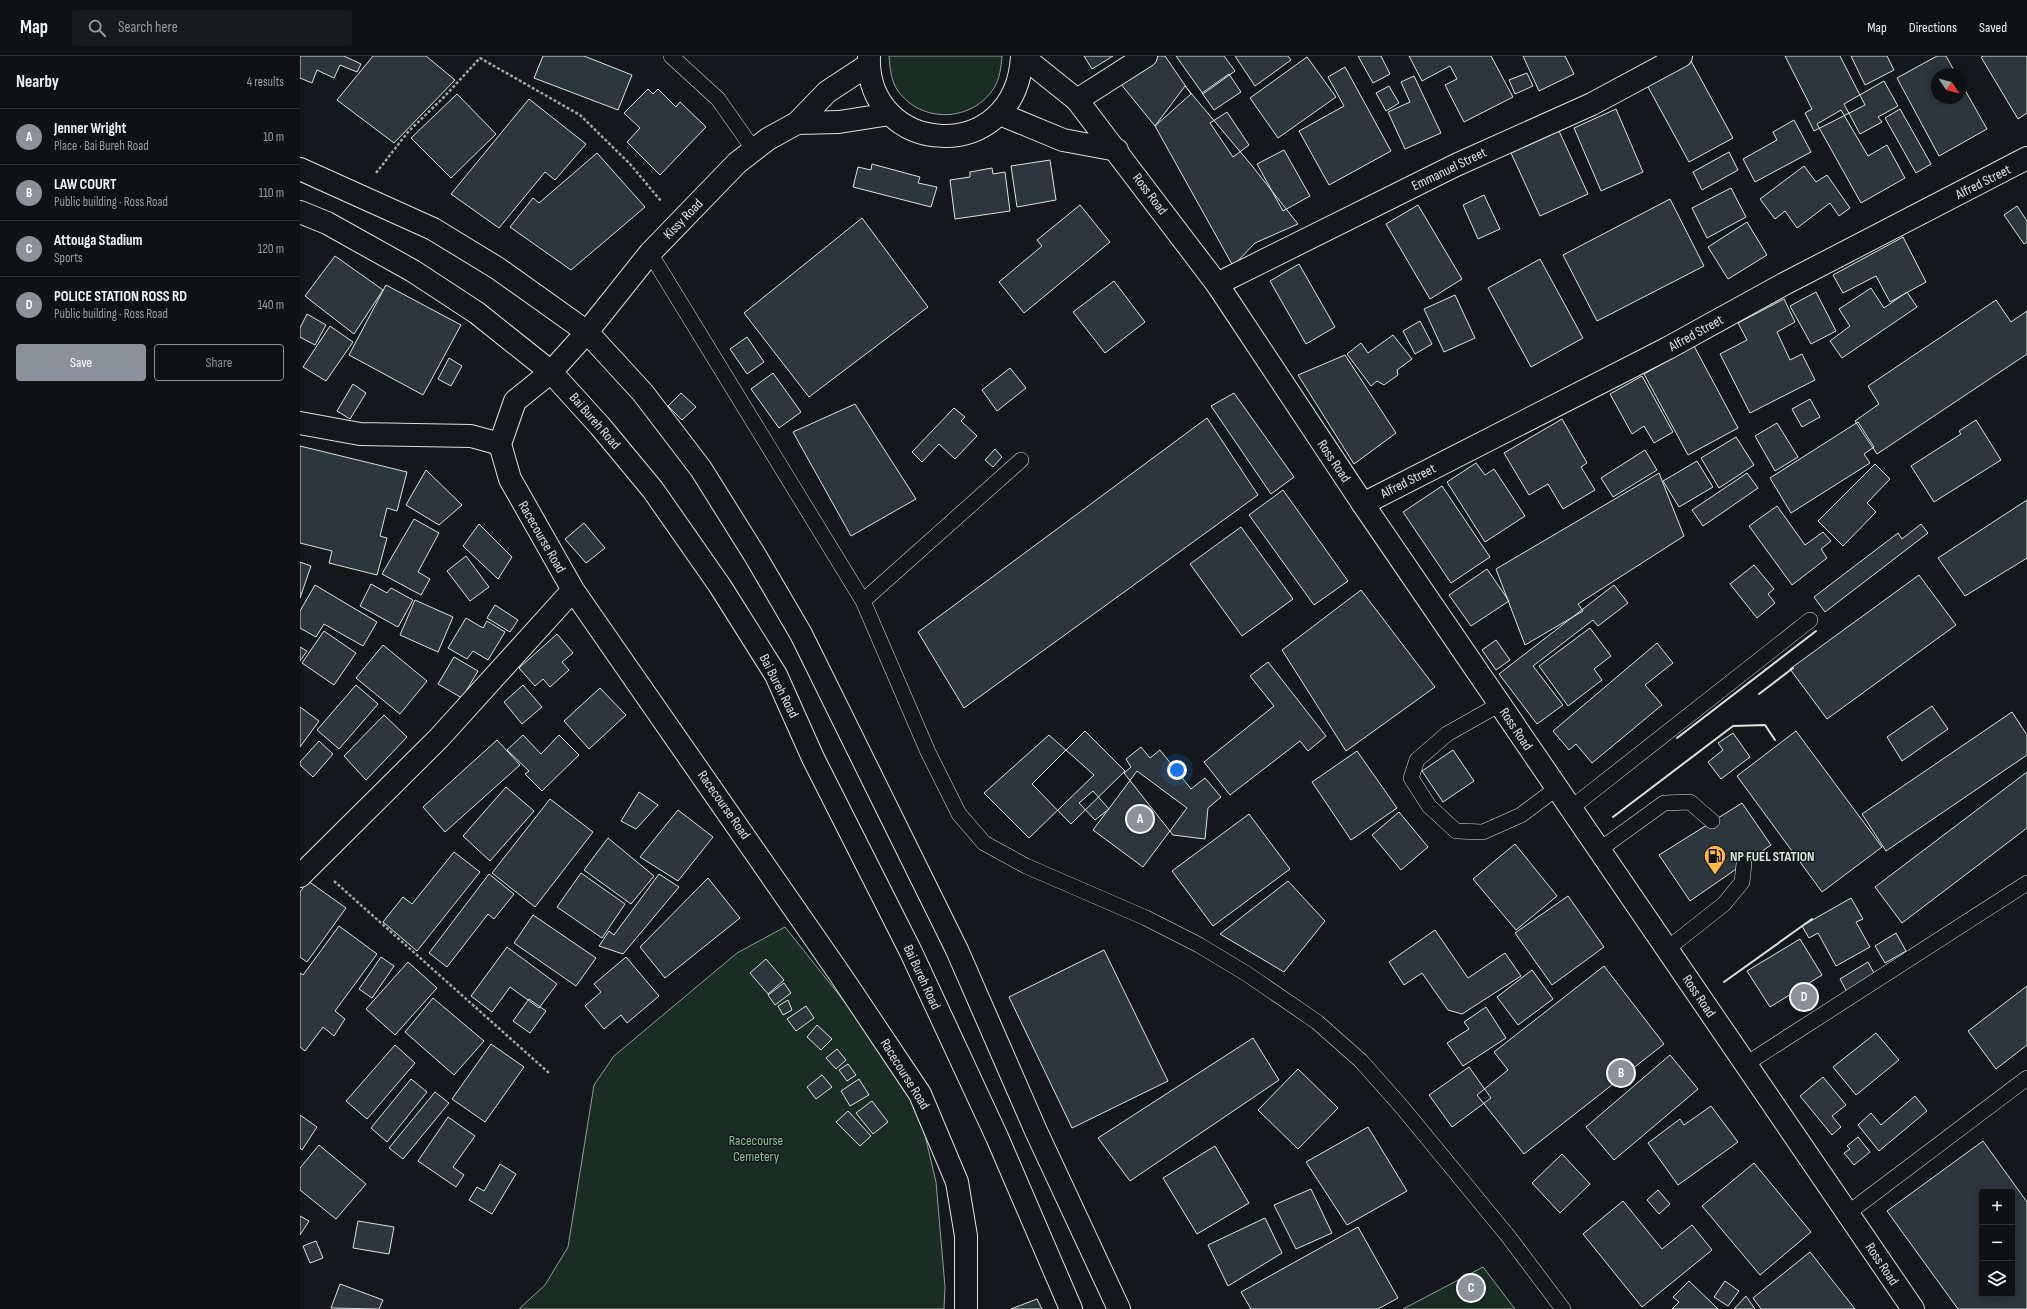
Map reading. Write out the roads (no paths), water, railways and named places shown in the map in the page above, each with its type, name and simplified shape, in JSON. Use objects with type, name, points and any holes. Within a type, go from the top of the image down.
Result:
[{"type":"main road","name":"Ross Road","points":[[1022,56],[1077,100],[1117,150],[1217,284],[1363,504],[1913,1309]]},
{"type":"main road","points":[[868,60],[871,82],[879,100],[890,114],[904,125],[914,130],[936,136],[954,136],[970,132],[986,125],[1000,114],[1010,101],[1017,87],[1021,72],[1022,56]]},
{"type":"main road","points":[[1077,100],[1146,56]]},
{"type":"main road","name":"Emmanuel Street","points":[[1217,284],[1456,165],[1592,104],[1681,56]]},
{"type":"main road","name":"Kissy Road","points":[[587,332],[650,253],[737,164],[768,139],[797,123],[827,92],[868,60]]},
{"type":"main road","name":"Kissy Road","points":[[797,123],[839,122],[890,114]]},
{"type":"main road","points":[[1000,114],[1063,140],[1117,150]]},
{"type":"main road","name":"Alfred Street","points":[[1363,504],[1668,348],[1784,284],[2027,158]]},
{"type":"main road","points":[[300,169],[433,229],[491,264],[587,332],[643,393],[701,469],[756,557],[801,634],[957,950],[1036,1131],[1118,1309]]},
{"type":"main road","name":"Bai Bureh Road","points":[[300,212],[327,223],[414,271],[478,313],[551,372],[600,426],[653,490],[720,586],[776,676],[813,758],[911,952],[997,1138],[1071,1309]]},
{"type":"main road","points":[[300,423],[360,434],[471,436],[500,444],[515,401],[551,372],[587,332]]},
{"type":"main road","name":"Racecourse Road","points":[[500,444],[510,479],[573,590],[821,946],[920,1094],[958,1182],[966,1236],[966,1309]]},
{"type":"main road","points":[[306,869],[444,732],[573,590]]},
{"type":"lane","points":[[671,56],[718,99],[754,150]]},
{"type":"lane","points":[[650,253],[863,601],[928,752],[959,814],[984,843],[1026,866],[1146,918],[1199,944],[1247,974],[1317,1022],[1361,1061],[1401,1106],[1508,1236],[1563,1309]]},
{"type":"lane","points":[[863,601],[1021,460]]},
{"type":"lane","points":[[1571,808],[1810,620]]},
{"type":"lane","points":[[1500,704],[1447,734],[1417,760],[1411,778],[1429,806],[1456,831],[1483,832],[1521,814],[1557,788]]},
{"type":"lane","points":[[1600,850],[1664,803],[1690,802],[1712,821]]},
{"type":"lane","points":[[1667,949],[1724,904],[1742,882],[1744,864]]},
{"type":"lane","points":[[1746,1064],[2027,883]]},
{"type":"lane","points":[[1848,1213],[2027,1078]]},
{"type":"place","name":"Jenner Wright","points":[[1140,819]]},
{"type":"place","name":"NP FUEL STATION","points":[[1715,876]]},
{"type":"place","name":"POLICE STATION ROSS RD","points":[[1804,997]]},
{"type":"place","name":"LAW COURT","points":[[1621,1073]]},
{"type":"place","name":"Attouga Stadium","points":[[1471,1288]]},
{"type":"park label","name":"Racecourse Cemetery","points":[[756,1148]]}]
